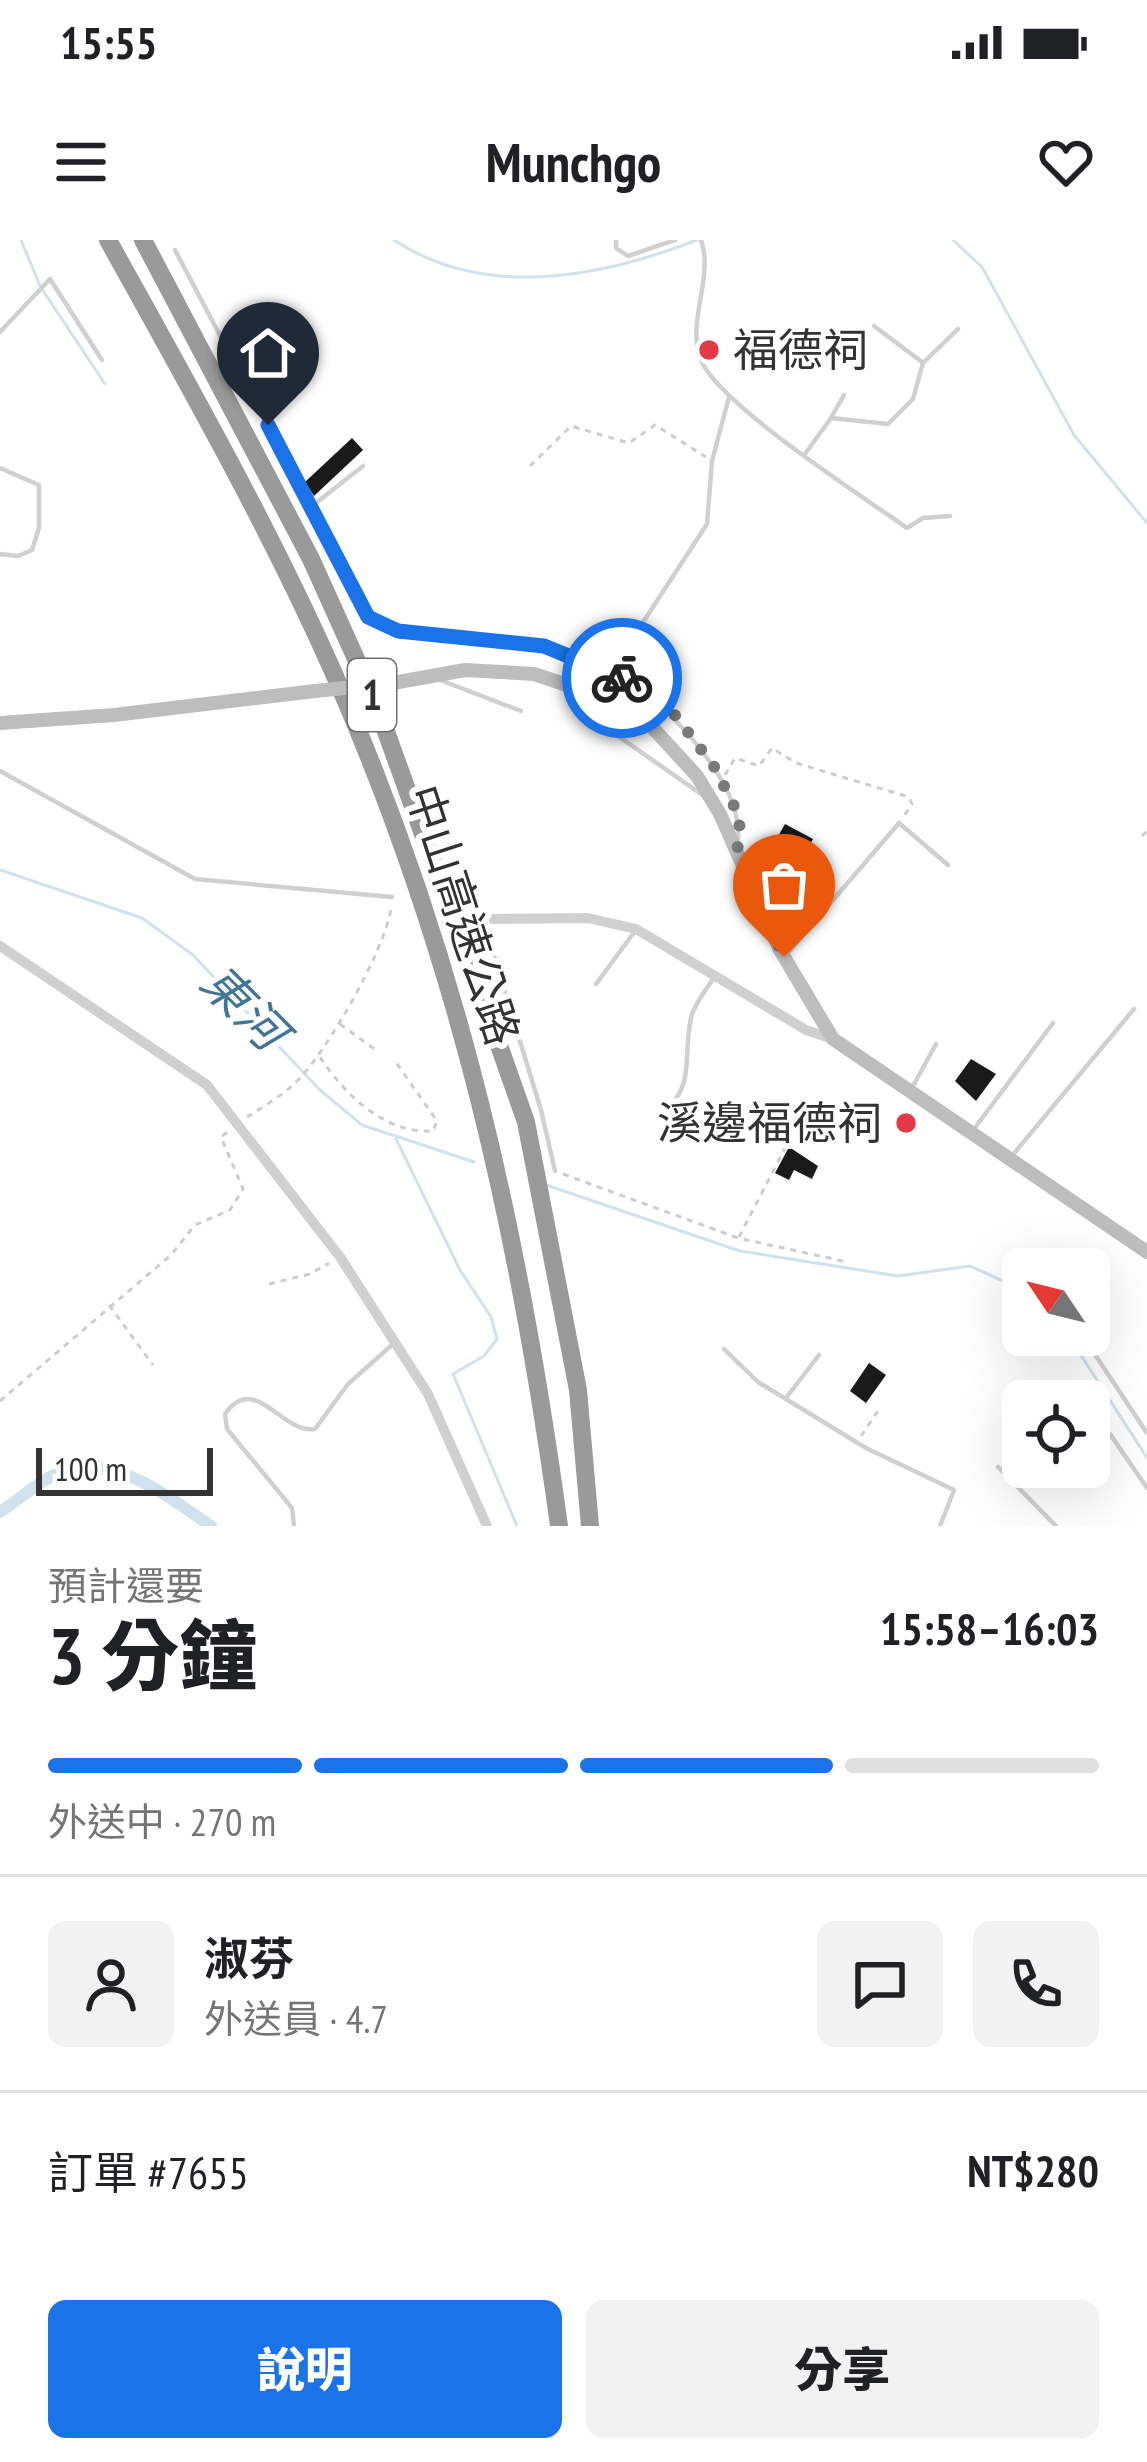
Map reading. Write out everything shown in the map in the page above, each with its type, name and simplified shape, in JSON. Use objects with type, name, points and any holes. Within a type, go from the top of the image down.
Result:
[{"type":"highway","name":"中山高速公路","points":[[108,240],[233,467],[341,691],[430,930],[499,1170],[529,1317],[559,1526]]},
{"type":"highway","name":"中山高速公路","points":[[143,240],[253,441],[375,701],[511,1078],[543,1179],[578,1390],[590,1526]]},
{"type":"street","points":[[0,723],[114,716],[465,670],[534,674],[600,696],[652,727],[697,776],[784,957],[833,1039]]},
{"type":"street","points":[[483,919],[588,918],[636,929],[806,1030],[833,1039],[1147,1252]]},
{"type":"street","points":[[0,946],[207,1085],[340,1257],[428,1394],[488,1526]]},
{"type":"lane","points":[[616,240],[616,248],[628,256],[675,240]]},
{"type":"lane","points":[[701,240],[705,265],[696,337],[701,363],[730,394],[804,454],[907,528],[923,518],[950,516]]},
{"type":"lane","points":[[175,250],[368,617],[398,631],[544,646],[620,676],[675,715],[722,781],[740,818],[737,854]]},
{"type":"lane","points":[[0,332],[50,279],[102,360]]},
{"type":"lane","points":[[874,326],[923,363]]},
{"type":"lane","points":[[831,418],[888,424],[913,399],[923,363],[958,329]]},
{"type":"lane","points":[[620,676],[627,647],[707,524],[712,461],[730,394]]},
{"type":"lane","points":[[804,454],[844,395]]},
{"type":"lane","points":[[310,508],[363,466]]},
{"type":"lane","points":[[0,468],[39,485],[41,496],[32,550],[18,556],[0,554]]},
{"type":"lane","points":[[428,677],[521,711]]},
{"type":"lane","points":[[615,734],[714,805]]},
{"type":"lane","points":[[0,771],[195,879],[392,897]]},
{"type":"lane","points":[[784,957],[898,823],[948,865]]},
{"type":"lane","points":[[483,919],[542,1110],[543,1179]]},
{"type":"lane","points":[[596,984],[636,929]]},
{"type":"lane","points":[[660,1117],[678,1101],[686,1084],[691,1014],[715,976]]},
{"type":"lane","points":[[1010,1159],[1134,1009]]},
{"type":"lane","points":[[971,1133],[1053,1023]]},
{"type":"lane","points":[[910,1091],[936,1044]]},
{"type":"lane","points":[[294,1526],[292,1508],[227,1429],[225,1414],[232,1404],[247,1398],[263,1400],[288,1425],[315,1429],[349,1384],[394,1343]]},
{"type":"lane","points":[[724,1349],[758,1382],[785,1399],[856,1442],[954,1490],[940,1526]]},
{"type":"lane","points":[[785,1399],[819,1355]]},
{"type":"lane","points":[[1096,1356],[1147,1433]]},
{"type":"lane","points":[[1110,1434],[1147,1488]]},
{"type":"lane","points":[[998,1467],[1056,1526]]},
{"type":"path","points":[[530,466],[571,426],[629,443],[656,425],[712,461]]},
{"type":"path","points":[[722,781],[735,758],[759,766],[772,748],[796,764],[909,797],[912,804],[898,823]]},
{"type":"path","points":[[1142,836],[1147,831]]},
{"type":"path","points":[[0,1402],[171,1255],[195,1226],[230,1210],[243,1189],[221,1137],[294,1084],[319,1055],[390,917],[392,897]]},
{"type":"path","points":[[338,1023],[377,1051]]},
{"type":"path","points":[[319,1055],[373,1115],[417,1132],[433,1131],[437,1121],[395,1061]]},
{"type":"path","points":[[738,1238],[785,1148]]},
{"type":"path","points":[[543,1179],[738,1238],[847,1262]]},
{"type":"path","points":[[269,1284],[310,1274],[340,1257]]},
{"type":"path","points":[[109,1305],[152,1365]]},
{"type":"path","points":[[856,1442],[880,1408]]},
{"type":"building","points":[[352,438],[363,450],[314,496],[305,482]]},
{"type":"building","points":[[785,824],[813,839],[799,865],[771,849]]},
{"type":"building","points":[[971,1059],[996,1074],[976,1101],[955,1081]]},
{"type":"building","points":[[789,1147],[818,1166],[812,1179],[794,1170],[789,1180],[775,1173]]},
{"type":"building","points":[[869,1363],[886,1375],[866,1403],[850,1391]]},
{"type":"waterway","points":[[21,240],[40,286],[105,384]]},
{"type":"waterway","points":[[394,240],[429,259],[466,271],[505,276],[583,272],[697,240]]},
{"type":"waterway","points":[[953,240],[982,267],[1074,435],[1147,523]]},
{"type":"waterway","name":"東河","points":[[0,870],[142,918],[193,955],[320,1090],[362,1125],[474,1162]]},
{"type":"waterway","points":[[396,1139],[460,1270],[491,1317],[497,1339],[484,1356],[453,1374],[517,1526]]},
{"type":"waterway","name":"東河","points":[[546,1185],[740,1251],[898,1276],[970,1266],[1002,1280]]},
{"type":"waterway","name":"東河","points":[[1081,1356],[1147,1458]]},
{"type":"waterway","points":[[0,1512],[56,1474],[84,1467],[142,1482],[211,1526]]},
{"type":"way so far","points":[[622,678],[675,715],[715,768],[740,818],[737,854],[784,957]]},
{"type":"place","name":"福德祠","points":[[709,350]]},
{"type":"place","name":"溪邊福德祠","points":[[906,1123]]},
{"type":"route","points":[[268,425],[368,617],[398,631],[544,646],[622,678]]}]
